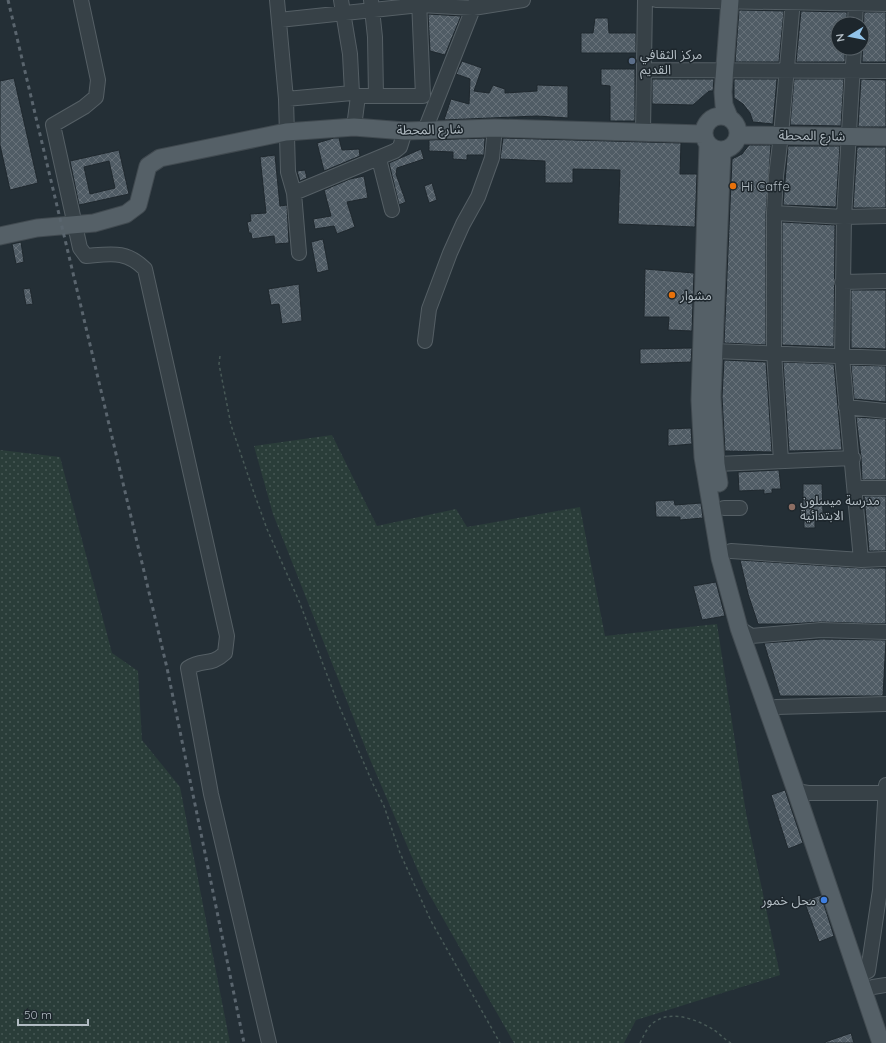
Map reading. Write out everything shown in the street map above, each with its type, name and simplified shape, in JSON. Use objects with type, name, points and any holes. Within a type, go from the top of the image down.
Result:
[{"type":"main road","points":[[711,143],[733,145],[738,135],[737,128],[729,117],[724,105],[723,92],[730,1]]},
{"type":"main road","points":[[723,92],[711,118],[707,122],[711,143],[714,351],[712,397],[716,464],[732,508],[731,551],[745,632],[776,707],[802,792]]},
{"type":"main road","points":[[711,118],[723,115],[729,117]]},
{"type":"main road","name":"شارع المحطة","points":[[76,224],[94,224],[108,221],[133,211],[141,198],[148,166],[160,158],[286,132],[354,127],[404,131],[495,128],[643,132],[711,143]]},
{"type":"main road","name":"شارع المحطة","points":[[738,135],[886,137]]},
{"type":"main road","points":[[711,143],[700,400],[703,457],[720,558],[802,792],[886,1022]]},
{"type":"main road","points":[[0,236],[37,228],[76,224]]},
{"type":"main road","points":[[871,979],[881,1043]]},
{"type":"street","points":[[81,0],[98,80],[96,97],[84,107],[53,125],[76,224],[80,248],[86,256],[118,253],[136,260],[145,269],[227,636],[225,653],[216,661],[195,663],[188,668],[211,794],[269,1043]]},
{"type":"street","points":[[278,0],[286,99],[288,172],[294,193],[299,253]]},
{"type":"street","points":[[279,20],[342,7],[420,3],[475,4],[523,0]]},
{"type":"street","points":[[643,132],[645,0]]},
{"type":"street","points":[[656,0],[856,2],[886,4]]},
{"type":"street","points":[[781,461],[774,352],[774,213],[776,176],[788,70],[793,1]]},
{"type":"street","points":[[855,16],[856,2]]},
{"type":"street","points":[[286,99],[355,95],[422,96],[420,3]]},
{"type":"street","points":[[424,130],[475,4]]},
{"type":"street","points":[[372,5],[375,37],[376,96]]},
{"type":"street","points":[[342,7],[355,95],[354,127]]},
{"type":"street","points":[[854,56],[844,217],[842,357],[861,560]]},
{"type":"street","points":[[644,70],[886,71]]},
{"type":"street","points":[[425,340],[429,309],[450,253],[463,224],[478,197],[492,158],[495,128]]},
{"type":"street","points":[[294,193],[379,159],[400,146],[404,131]]},
{"type":"street","points":[[379,159],[392,210]]},
{"type":"street","points":[[774,213],[844,217],[886,216]]},
{"type":"street","points":[[842,282],[886,281]]},
{"type":"street","points":[[714,351],[774,352],[842,357],[886,358]]},
{"type":"street","points":[[846,407],[886,411]]},
{"type":"street","points":[[716,464],[852,458]]},
{"type":"street","points":[[855,488],[886,488]]},
{"type":"street","points":[[731,551],[861,560],[886,559]]},
{"type":"street","points":[[745,632],[821,630],[886,632]]},
{"type":"street","points":[[776,707],[886,704]]},
{"type":"street","points":[[871,979],[880,890],[886,785]]},
{"type":"street","points":[[802,792],[886,793]]},
{"type":"path","points":[[220,356],[219,364],[231,425],[268,529],[300,601],[337,701],[384,806],[400,853],[432,921],[500,1043]]},
{"type":"path","points":[[640,1043],[648,1028],[656,1020],[676,1016],[686,1018],[712,1030],[731,1043]]},
{"type":"green space","points":[[332,435],[377,526],[456,509],[467,527],[580,507],[605,636],[717,624],[746,813],[780,975],[636,1020],[624,1043],[514,1043],[424,885],[369,757],[273,514],[254,446]]},
{"type":"green space","points":[[0,450],[60,457],[112,653],[138,671],[142,740],[180,787],[230,1043],[0,1043]]},
{"type":"building","points":[[739,10],[784,11],[779,62],[735,62]]},
{"type":"building","points":[[801,11],[847,12],[847,16],[830,16],[830,56],[845,56],[845,62],[796,62]]},
{"type":"building","points":[[864,12],[886,12],[886,62],[862,62],[862,56],[870,56],[870,16],[864,16]]},
{"type":"building","points":[[428,14],[461,16],[445,55],[430,51]]},
{"type":"building","points":[[595,18],[608,18],[609,33],[636,33],[636,53],[581,53],[581,33],[593,33]]},
{"type":"building","points":[[462,61],[482,68],[474,91],[489,93],[493,85],[505,89],[505,93],[537,91],[537,85],[568,86],[568,118],[537,116],[444,120],[451,99],[469,104],[470,79],[456,74]]},
{"type":"building","points":[[601,69],[635,69],[635,121],[610,121],[610,86],[601,85]]},
{"type":"building","points":[[14,78],[38,183],[10,190],[0,145],[0,81]]},
{"type":"building","points":[[652,79],[714,79],[713,91],[709,91],[693,105],[652,104]]},
{"type":"building","points":[[734,79],[777,79],[773,124],[753,122],[750,113],[743,104],[734,98]]},
{"type":"building","points":[[794,79],[844,79],[841,126],[790,125]]},
{"type":"building","points":[[861,79],[886,80],[886,127],[858,127]]},
{"type":"building","points":[[339,138],[342,150],[359,149],[360,156],[324,171],[317,143]]},
{"type":"building","points":[[485,138],[484,155],[467,155],[467,160],[453,159],[453,152],[429,151],[429,140]]},
{"type":"building","points":[[503,138],[681,143],[680,174],[697,174],[695,227],[618,224],[620,170],[573,169],[573,183],[545,183],[545,161],[500,159]]},
{"type":"building","points":[[749,145],[771,145],[766,213],[766,345],[724,343],[732,159],[742,154]]},
{"type":"building","points":[[788,146],[840,146],[836,207],[783,205]]},
{"type":"building","points":[[857,147],[886,147],[886,208],[853,208]]},
{"type":"building","points":[[421,149],[424,159],[397,168],[396,174],[406,202],[399,205],[389,163]]},
{"type":"building","points":[[119,150],[129,194],[79,205],[70,161]],"holes":[[[109,161],[115,188],[90,194],[84,167]]]},
{"type":"building","points":[[275,155],[280,206],[287,205],[289,243],[275,244],[274,236],[252,239],[247,222],[251,221],[250,214],[266,213],[260,157]]},
{"type":"building","points":[[305,170],[307,178],[300,181],[297,171]]},
{"type":"building","points":[[364,176],[368,198],[347,202],[355,227],[337,234],[334,226],[315,229],[313,219],[331,216],[324,190],[350,179]]},
{"type":"building","points":[[432,183],[437,200],[429,203],[424,186]]},
{"type":"building","points":[[782,222],[835,225],[834,347],[782,345]]},
{"type":"building","points":[[323,239],[329,270],[317,273],[311,242]]},
{"type":"building","points":[[21,242],[24,262],[16,264],[12,244]]},
{"type":"building","name":"مشوار","points":[[645,269],[694,273],[692,331],[668,330],[669,317],[644,317]]},
{"type":"building","points":[[299,284],[302,321],[282,324],[279,304],[271,305],[268,289]]},
{"type":"building","points":[[30,288],[33,304],[26,305],[23,289]]},
{"type":"building","points":[[851,290],[886,290],[886,349],[851,348]]},
{"type":"building","points":[[692,348],[691,362],[640,364],[640,349]]},
{"type":"building","points":[[724,360],[766,362],[772,452],[725,451],[722,397]]},
{"type":"building","points":[[783,362],[834,364],[842,450],[789,451]]},
{"type":"building","points":[[851,365],[886,366],[886,402],[854,399]]},
{"type":"building","points":[[856,417],[886,419],[886,480],[862,480]]},
{"type":"building","points":[[691,428],[692,444],[668,446],[668,429]]},
{"type":"building","points":[[779,470],[781,489],[772,489],[772,493],[764,494],[764,490],[739,491],[738,472]]},
{"type":"building","points":[[803,484],[822,484],[823,513],[826,513],[826,521],[815,521],[815,528],[804,528],[804,517],[801,517],[800,509],[803,509]]},
{"type":"building","points":[[864,496],[886,496],[886,551],[869,551]]},
{"type":"building","points":[[674,500],[675,505],[701,503],[703,518],[680,520],[680,517],[656,517],[655,501]]},
{"type":"building","points":[[740,560],[860,568],[886,568],[886,624],[821,622],[758,624],[748,594]]},
{"type":"building","points":[[716,582],[725,616],[702,620],[693,586]]},
{"type":"building","points":[[821,639],[886,640],[883,696],[780,696],[764,643]]},
{"type":"building","points":[[785,790],[803,843],[788,849],[771,795]]},
{"type":"building","points":[[821,895],[834,936],[819,942],[804,901]]},
{"type":"building","points":[[851,1033],[854,1043],[825,1043],[825,1042]]},
{"type":"railway","points":[[8,0],[167,668],[244,1043]]},
{"type":"place","name":"مركز الثقافي القديم","points":[[632,61]]},
{"type":"place","name":"Hi Caffe","points":[[733,186]]},
{"type":"place","name":"مشوار","points":[[672,295]]},
{"type":"place","name":"مدرسة ميسلون الابتدائية","points":[[792,507]]},
{"type":"place","name":"محل خمور","points":[[824,900]]}]
